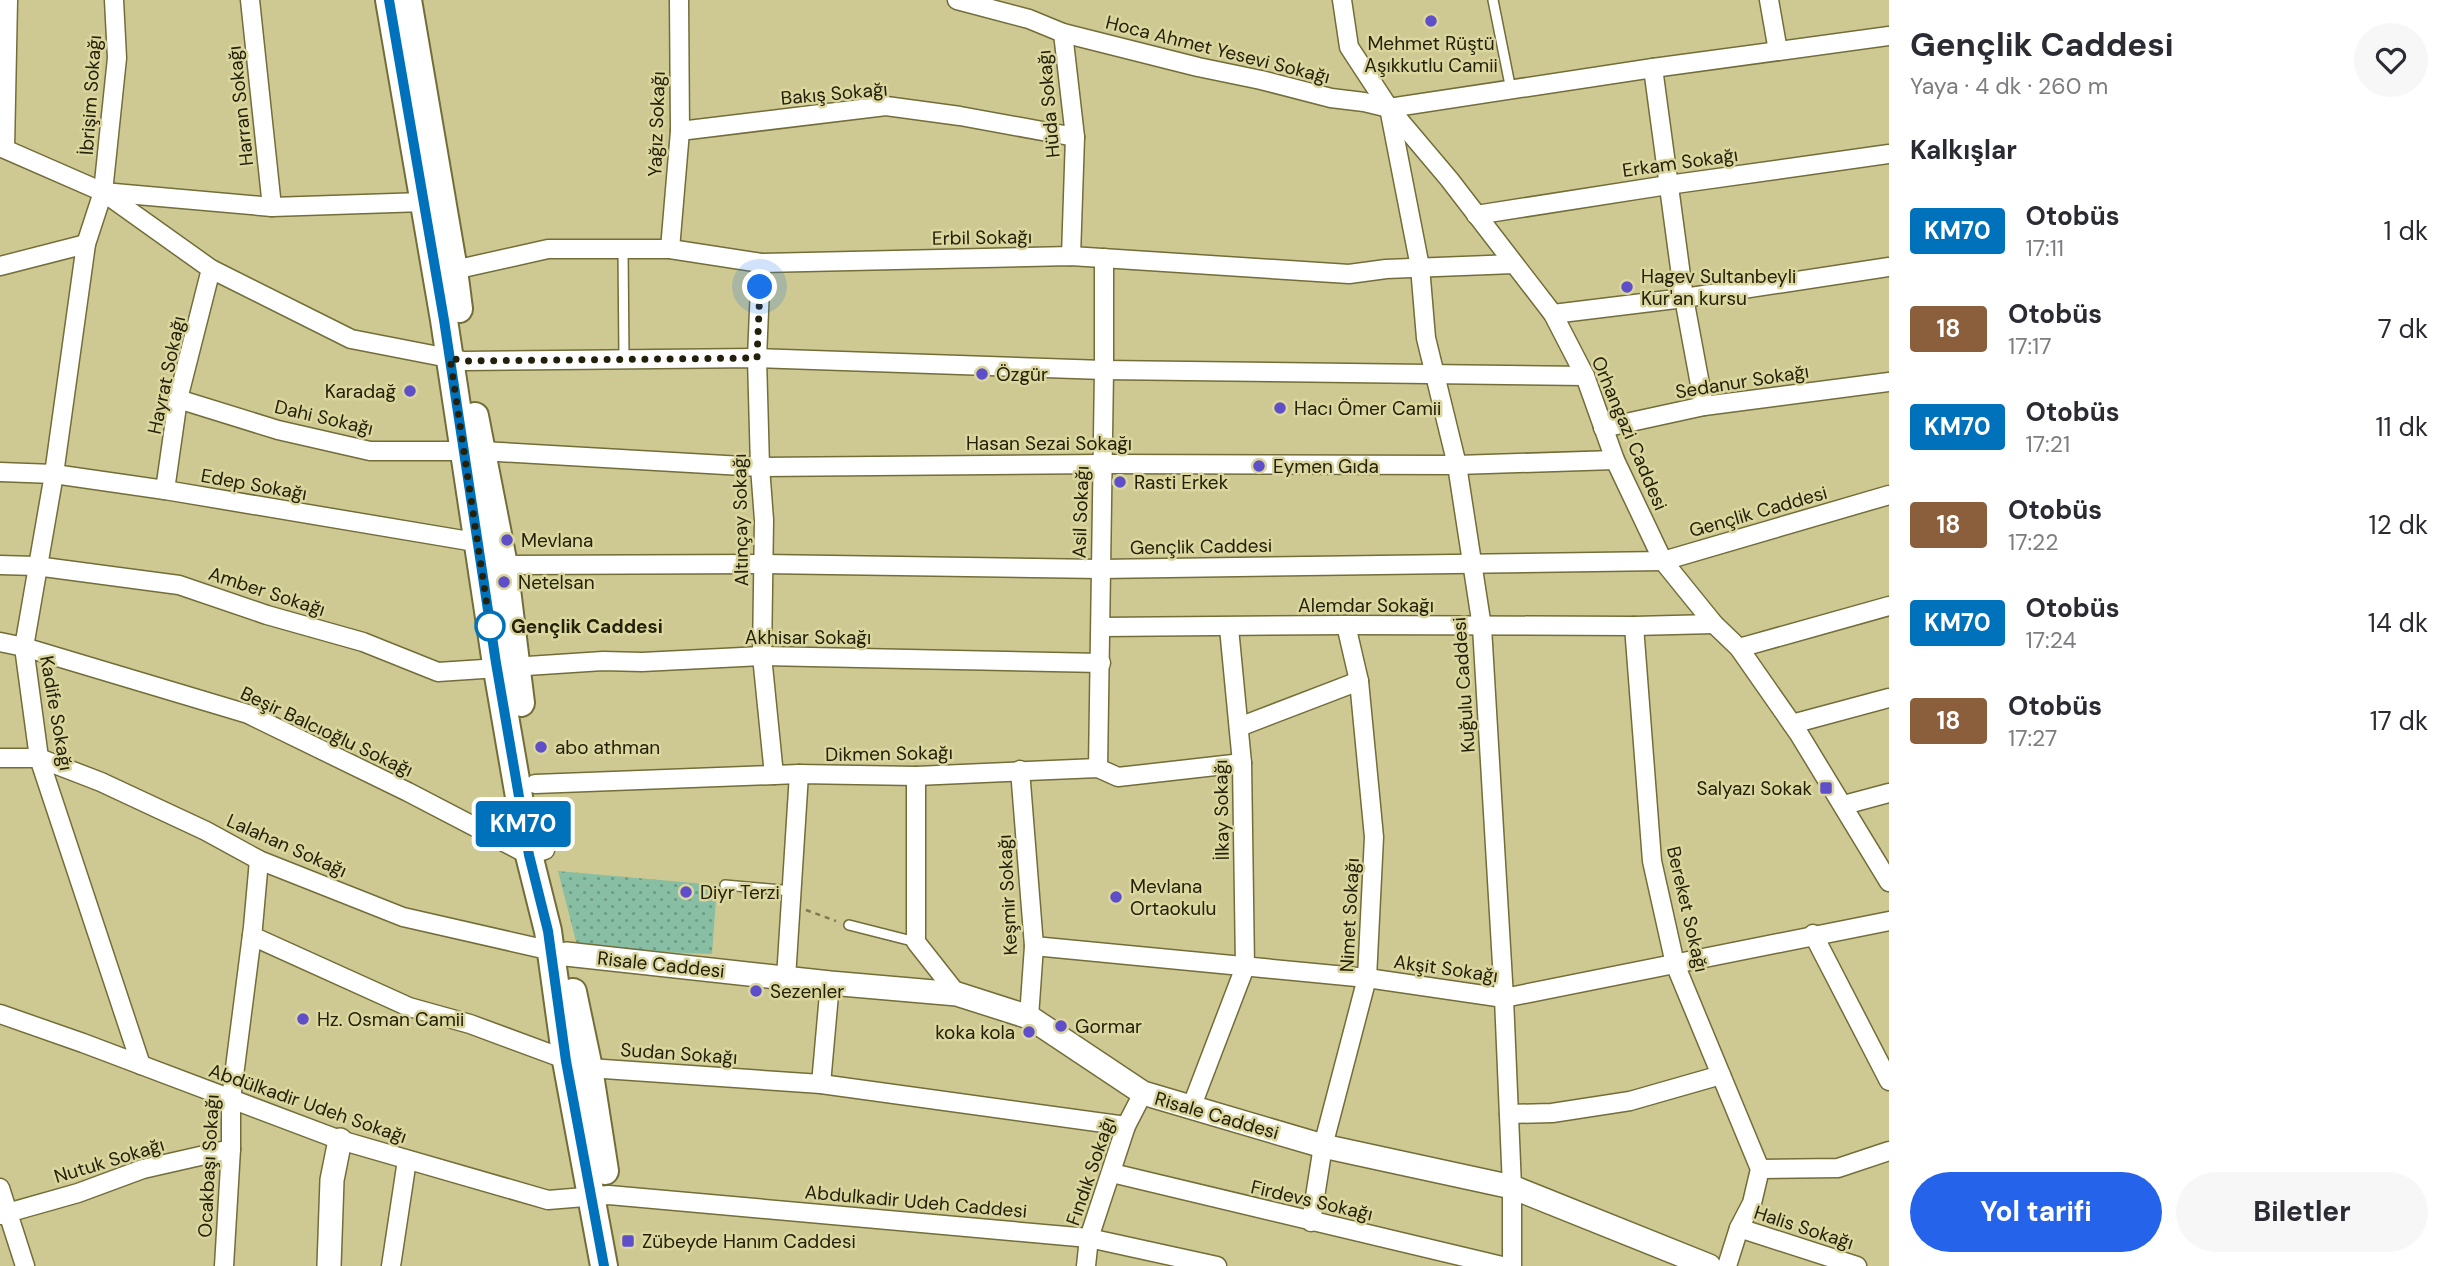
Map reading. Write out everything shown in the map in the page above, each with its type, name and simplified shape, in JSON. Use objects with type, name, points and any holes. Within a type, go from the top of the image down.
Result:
[{"type":"main road","points":[[389,0],[424,202],[494,551],[506,669],[537,852],[559,952],[600,1196],[604,1266]]},
{"type":"main road","points":[[408,0],[454,270],[457,359]]},
{"type":"main road","points":[[506,669],[535,784],[537,852]]},
{"type":"main road","points":[[600,1196],[620,1266]]},
{"type":"street","points":[[8,0],[3,148],[103,192],[211,269],[351,339],[457,359],[757,358],[1104,370],[1585,376]]},
{"type":"street","name":"İbrişim Sokağı","points":[[103,192],[117,58],[114,0]]},
{"type":"street","name":"Harran Sokağı","points":[[250,0],[272,207]]},
{"type":"street","name":"Yağız Sokağı","points":[[670,249],[680,131],[678,0]]},
{"type":"street","name":"Hoca Ahmet Yesevi Sokağı","points":[[957,0],[1022,9],[1063,33],[1198,68],[1261,80],[1331,98],[1390,108],[1889,36]]},
{"type":"street","name":"Orhangazi Caddesi","points":[[1342,0],[1349,47],[1390,108],[1449,179],[1553,314],[1585,376],[1615,460],[1663,561],[1714,624],[1740,648],[1844,805],[1889,882]]},
{"type":"street","points":[[1769,0],[1778,51]]},
{"type":"street","name":"Hüda Sokağı","points":[[1063,33],[1074,137],[1071,256]]},
{"type":"street","points":[[1653,68],[1684,298],[1704,406]]},
{"type":"street","name":"Bakış Sokağı","points":[[680,131],[886,106],[960,116],[1074,137]]},
{"type":"street","name":"Kuğulu Caddesi","points":[[1390,108],[1420,267],[1426,338],[1457,465],[1482,627],[1504,998],[1512,1187],[1512,1266]]},
{"type":"street","name":"Erkam Sokağı","points":[[1476,215],[1889,154]]},
{"type":"street","points":[[103,192],[272,207],[424,202]]},
{"type":"street","name":"Kadife Sokağı","points":[[103,192],[86,244],[54,474],[24,647],[39,758],[141,1065]]},
{"type":"street","points":[[0,266],[86,244]]},
{"type":"street","name":"Erbil Sokağı","points":[[454,270],[548,249],[670,249],[761,264],[1071,256],[1349,274],[1420,267],[1514,264]]},
{"type":"street","name":"Asil Sokağı","points":[[1098,768],[1104,258]]},
{"type":"street","name":"Altınçay Sokağı","points":[[761,264],[757,358],[764,520],[762,656],[774,775]]},
{"type":"street","points":[[1553,314],[1684,298],[1889,267]]},
{"type":"street","name":"Hayrat Sokağı","points":[[165,490],[178,399],[211,269]]},
{"type":"street","name":"Sedanur Sokağı","points":[[1603,428],[1704,406],[1889,382]]},
{"type":"street","name":"Dahi Sokağı","points":[[178,399],[278,430],[370,451],[473,451]]},
{"type":"street","name":"Hasan Sezai Sokağı","points":[[473,451],[760,467],[1457,465],[1615,460]]},
{"type":"street","name":"Edep Sokağı","points":[[0,472],[54,474],[165,490],[494,551]]},
{"type":"street","name":"Gençlik Caddesi","points":[[494,551],[763,564],[1100,569],[1663,561],[1889,495]]},
{"type":"street","name":"Amber Sokağı","points":[[0,565],[36,566],[179,585],[267,615],[363,642],[438,672],[506,669]]},
{"type":"street","points":[[1740,648],[1889,606]]},
{"type":"street","name":"Alemdar Sokağı","points":[[1101,628],[1714,624]]},
{"type":"street","name":"Nimet Sokağı","points":[[1311,1222],[1323,1146],[1367,978],[1374,837],[1359,681],[1346,625]]},
{"type":"street","name":"Bereket Sokağı","points":[[1634,626],[1652,861],[1675,964],[1760,1169]]},
{"type":"street","name":"İlkay Sokağı","points":[[1191,1108],[1245,967],[1242,763],[1229,628]]},
{"type":"street","name":"Beşir Balcıoğlu Sokağı","points":[[0,642],[248,714],[537,852]]},
{"type":"street","name":"Akhisar Sokağı","points":[[506,669],[603,661],[642,662],[762,656],[1101,663]]},
{"type":"street","points":[[1239,727],[1359,681]]},
{"type":"street","points":[[1792,724],[1889,698]]},
{"type":"street","name":"Lalahan Sokağı","points":[[0,758],[39,758],[101,782],[206,831],[259,860],[403,917],[559,952]]},
{"type":"street","name":"Dikmen Sokağı","points":[[535,784],[799,774],[916,776],[1098,768],[1118,777],[1242,763]]},
{"type":"street","name":"Keşmir Sokağı","points":[[1020,770],[1034,946],[1029,1017]]},
{"type":"street","points":[[786,978],[799,774]]},
{"type":"street","points":[[916,776],[916,942],[957,993]]},
{"type":"street","points":[[1844,805],[1889,793]]},
{"type":"street","name":"Ocakbaşı Sokağı","points":[[224,1266],[231,1099],[259,860]]},
{"type":"street","name":"Akşit Sokağı","points":[[1034,946],[1367,978],[1504,998],[1889,920]]},
{"type":"street","points":[[1813,934],[1889,1081]]},
{"type":"street","name":"Sudan Sokağı","points":[[252,936],[409,1007],[470,1024],[578,1064],[821,1084],[1126,1126]]},
{"type":"street","name":"Risale Caddesi","points":[[559,952],[830,983],[957,993],[1029,1017],[1143,1093],[1323,1146],[1512,1187],[1709,1266]]},
{"type":"street","points":[[821,1084],[830,983]]},
{"type":"street","name":"Abdülkadir Udeh Sokağı","points":[[0,1014],[340,1140],[548,1200],[600,1196]]},
{"type":"street","points":[[1509,1114],[1552,1113],[1630,1101],[1721,1075]]},
{"type":"street","name":"Fındık Sokağı","points":[[1086,1266],[1089,1238],[1126,1126],[1143,1093]]},
{"type":"street","points":[[329,1266],[332,1180],[340,1140]]},
{"type":"street","name":"Nutuk Sokağı","points":[[4,1214],[78,1193],[143,1170],[231,1149]]},
{"type":"street","points":[[1727,1266],[1739,1228],[1752,1203],[1760,1169],[1838,1168],[1889,1152]]},
{"type":"street","points":[[391,1266],[407,1160]]},
{"type":"street","name":"Firdevs Sokağı","points":[[1112,1173],[1502,1266]]},
{"type":"street","points":[[0,1188],[4,1214],[24,1266]]},
{"type":"street","name":"Abdulkadir Udeh Caddesi","points":[[600,1196],[1089,1238],[1217,1266]]},
{"type":"street","name":"Halis Sokağı","points":[[1739,1228],[1857,1266]]},
{"type":"lane","points":[[1493,0],[1511,90]]},
{"type":"lane","points":[[623,249],[624,359]]},
{"type":"lane","points":[[725,885],[791,898]]},
{"type":"lane","points":[[849,925],[916,942]]},
{"type":"path","points":[[791,898],[849,925]]},
{"type":"green space","points":[[558,871],[717,885],[712,954],[578,949]]},
{"type":"bus line","name":"KM70","points":[[389,0],[444,320],[496,663],[529,855],[548,931],[566,1061],[604,1266]]},
{"type":"place","name":"Mehmet Rüştü Aşıkkutlu Camii","points":[[1431,21]]},
{"type":"place","name":"Hagev Sultanbeyli Kur'an kursu","points":[[1627,287]]},
{"type":"place","name":"Özgür","points":[[982,374]]},
{"type":"place","name":"Karadağ","points":[[410,391]]},
{"type":"place","name":"Hacı Ömer Camii","points":[[1280,408]]},
{"type":"place","name":"Eymen Gıda","points":[[1259,466]]},
{"type":"place","name":"Rasti Erkek","points":[[1120,482]]},
{"type":"place","name":"Mevlana","points":[[507,540]]},
{"type":"place","name":"Netelsan","points":[[504,582]]},
{"type":"place","name":"Gençlik Caddesi","points":[[490,626]]},
{"type":"place","name":"abo athman","points":[[541,747]]},
{"type":"place","name":"Salyazı Sokak","points":[[1826,788]]},
{"type":"place","name":"Diyr Terzi","points":[[686,892]]},
{"type":"place","name":"Mevlana Ortaokulu","points":[[1116,897]]},
{"type":"place","name":"Sezenler","points":[[756,991]]},
{"type":"place","name":"Hz. Osman Camii","points":[[303,1019]]},
{"type":"place","name":"Gormar","points":[[1061,1026]]},
{"type":"place","name":"koka kola","points":[[1029,1032]]},
{"type":"place","name":"Zübeyde Hanım Caddesi","points":[[628,1241]]},
{"type":"route","points":[[490,626],[450,358],[464,361],[757,358],[760,287]]}]
